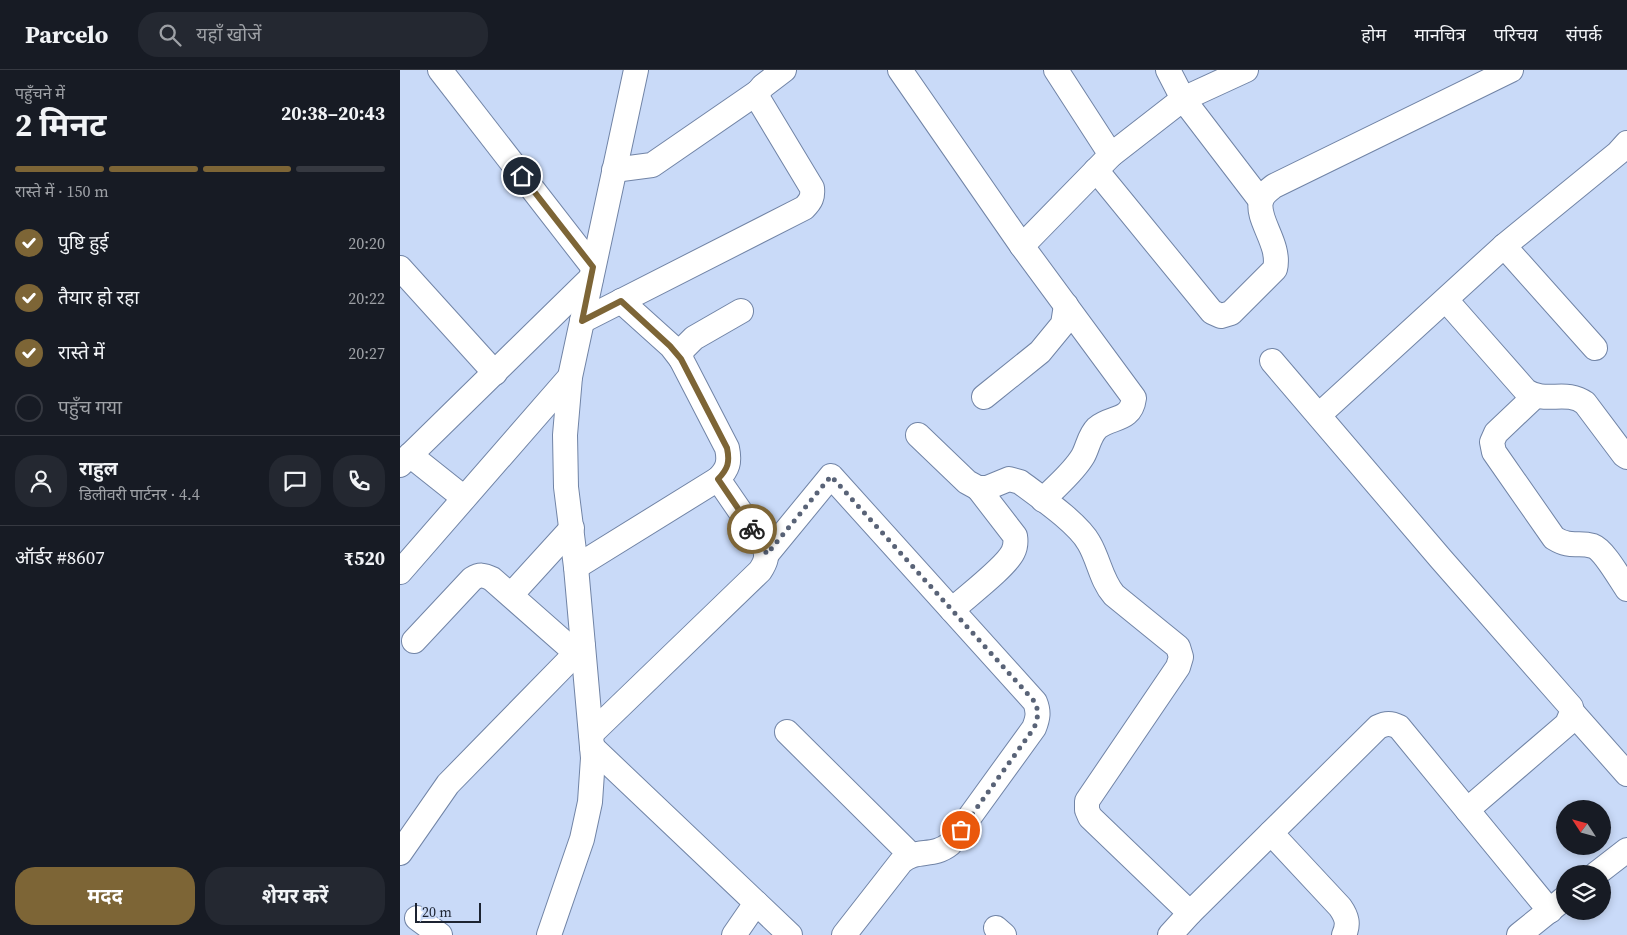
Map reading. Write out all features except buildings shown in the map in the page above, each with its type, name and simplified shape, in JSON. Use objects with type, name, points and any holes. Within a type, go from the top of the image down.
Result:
[{"type":"street","points":[[440,70],[592,273]]},
{"type":"street","points":[[548,935],[582,839],[590,802],[593,758],[579,650],[576,568],[566,487],[565,435],[570,377],[636,70]]},
{"type":"street","points":[[614,170],[652,165],[758,92],[762,86],[784,70]]},
{"type":"street","points":[[900,70],[1022,246],[1132,394],[1134,402],[1131,409],[1126,414],[1097,429],[1092,435],[1082,457],[1043,500]]},
{"type":"street","points":[[1056,70],[1104,163],[1212,312],[1221,316],[1231,313],[1275,269],[1277,260],[1275,251],[1261,212],[1261,201],[1274,186],[1512,70]]},
{"type":"street","points":[[1168,70],[1183,99],[1261,201]]},
{"type":"street","points":[[1022,246],[1104,163],[1183,99],[1246,70]]},
{"type":"street","points":[[582,321],[804,208],[810,202],[813,195],[812,188],[759,100],[758,92]]},
{"type":"street","points":[[1319,415],[1504,246],[1624,153]]},
{"type":"street","points":[[1504,246],[1595,348]]},
{"type":"street","points":[[400,268],[495,372]]},
{"type":"street","points":[[464,498],[405,460],[592,273]]},
{"type":"street","points":[[1446,300],[1526,392],[1534,397],[1572,396],[1580,399],[1627,457]]},
{"type":"street","points":[[576,568],[718,479],[726,471],[730,460],[727,448],[681,359],[670,346],[621,301]]},
{"type":"street","points":[[984,397],[1040,352],[1063,324],[1066,304]]},
{"type":"street","points":[[681,359],[682,350],[694,338],[741,311]]},
{"type":"street","points":[[1272,361],[1627,774]]},
{"type":"street","points":[[400,572],[570,377]]},
{"type":"street","points":[[1534,397],[1496,432],[1492,442],[1494,452],[1554,538],[1564,544],[1587,545],[1599,549],[1627,590]]},
{"type":"street","points":[[918,435],[967,482],[978,488],[1015,536],[1016,544],[1013,552],[1003,565],[952,610]]},
{"type":"street","points":[[767,554],[831,476],[1035,702],[1038,710],[1038,717],[1034,728],[950,844],[937,852],[911,855],[901,862],[844,935]]},
{"type":"street","points":[[591,741],[766,563],[767,554],[764,546],[718,479]]},
{"type":"street","points":[[978,488],[987,488],[1009,479],[1020,482],[1043,500],[1079,530],[1089,543],[1106,586],[1114,595],[1178,647],[1180,657],[1178,667],[1087,801],[1087,810],[1090,817],[1190,913]]},
{"type":"street","points":[[511,595],[572,528]]},
{"type":"street","points":[[414,641],[472,579],[479,575],[485,575],[579,650]]},
{"type":"street","points":[[400,853],[448,784],[579,650]]},
{"type":"street","points":[[1467,810],[1567,724],[1572,712]]},
{"type":"street","points":[[1170,935],[1378,727],[1385,724],[1399,726],[1467,810],[1556,903]]},
{"type":"street","points":[[787,732],[911,855]]},
{"type":"street","points":[[591,741],[790,935]]},
{"type":"street","points":[[1271,833],[1340,907],[1346,916],[1348,925],[1344,935]]},
{"type":"street","points":[[1608,865],[1627,850]]},
{"type":"street","points":[[734,935],[756,903]]},
{"type":"street","points":[[1519,935],[1556,905]]},
{"type":"street","points":[[417,918],[440,935]]},
{"type":"way so far","points":[[752,529],[764,546],[767,554],[831,476],[1035,702],[1038,717],[1034,728],[961,830]]},
{"type":"route","points":[[522,176],[593,267],[582,321],[621,301],[670,346],[681,359],[727,448],[730,460],[726,471],[718,479],[752,529]]}]
